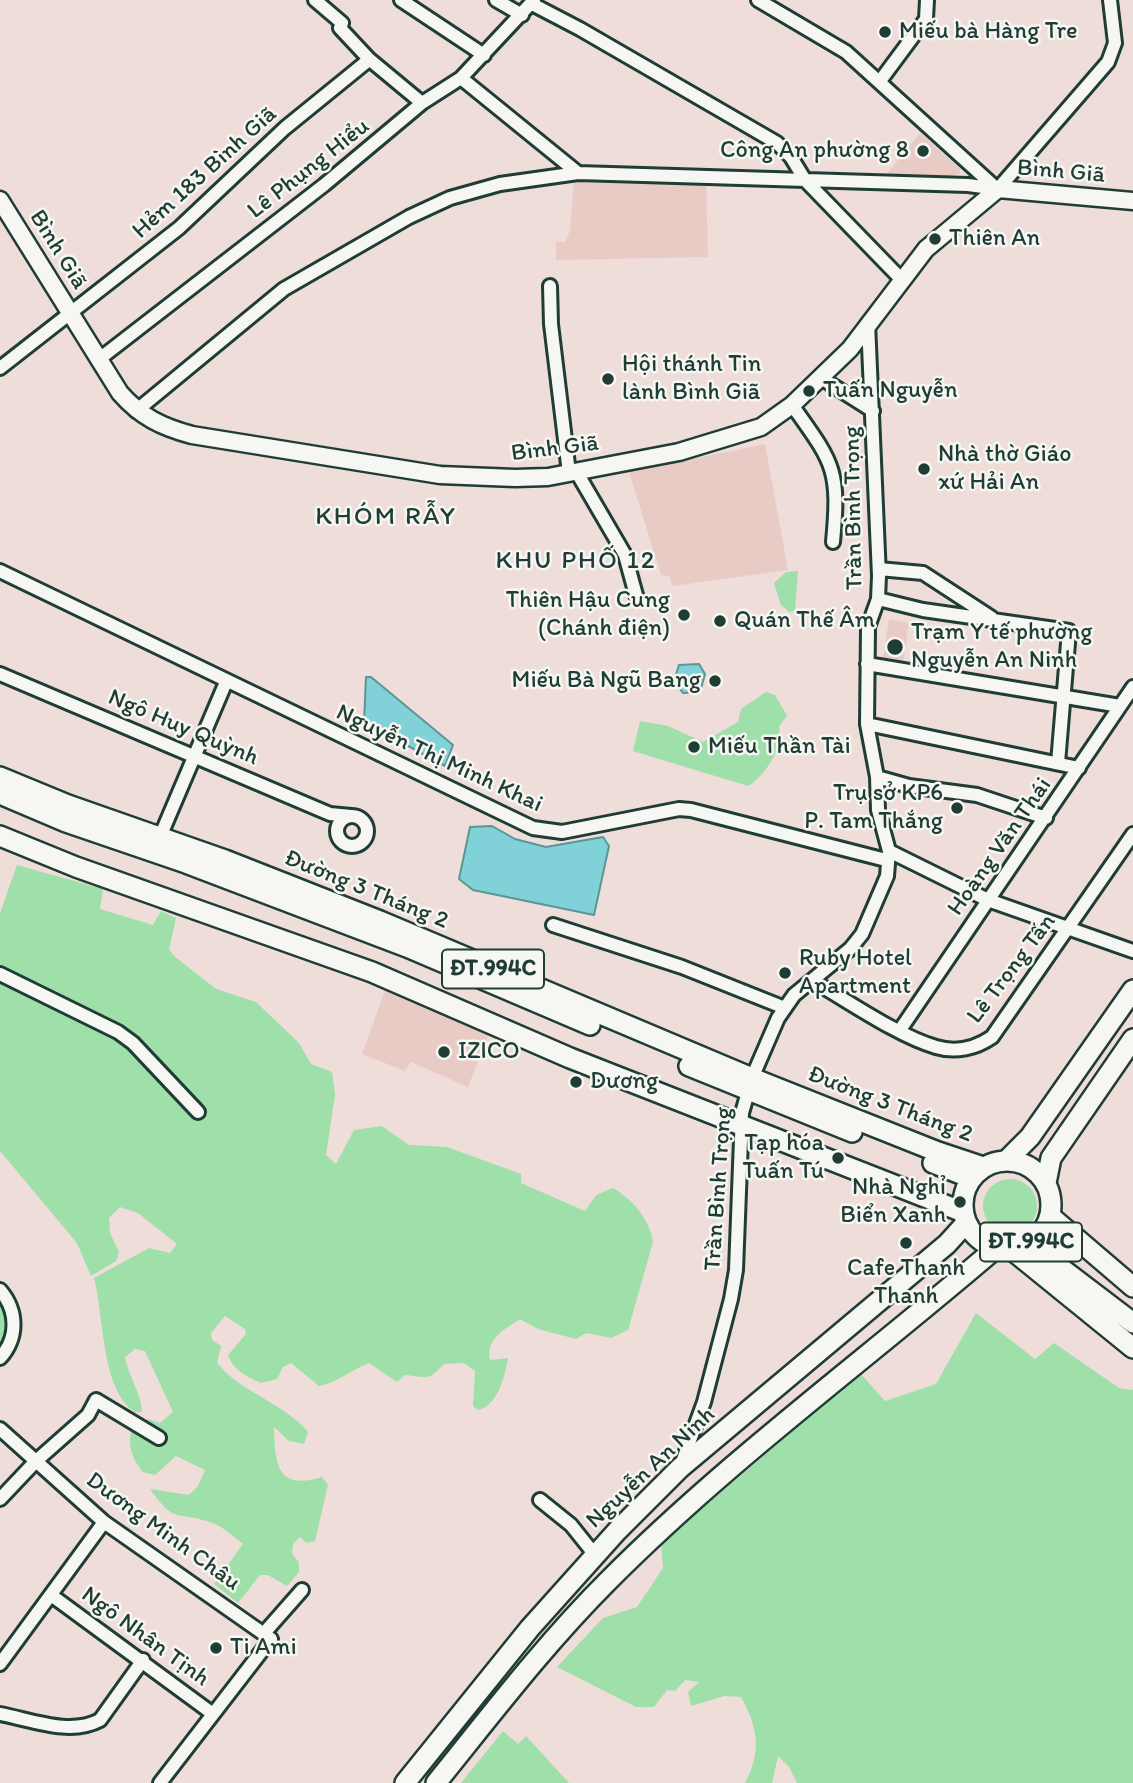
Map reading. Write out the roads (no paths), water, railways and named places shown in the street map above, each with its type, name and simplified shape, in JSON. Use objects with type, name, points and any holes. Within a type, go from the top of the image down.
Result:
[{"type":"main road","name":"Đường 3 Tháng 2","points":[[6,788],[160,837],[750,1085],[938,1153],[977,1173]]},
{"type":"main road","name":"Đường 3 Tháng 2","points":[[6,788],[66,822],[352,919]]},
{"type":"main road","name":"ĐT.994C","points":[[0,824],[44,845],[204,898],[964,1212],[984,1243],[1011,1247],[1049,1259],[1133,1323]]},
{"type":"main road","name":"ĐT.994C","points":[[0,836],[57,860],[334,953]]},
{"type":"main road","points":[[977,1173],[1007,1160],[1030,1137],[1133,990]]},
{"type":"main road","points":[[1049,1200],[1051,1158],[1133,1039]]},
{"type":"main road","name":"ĐT.994C","points":[[1007,1160],[1023,1163],[1036,1171],[1049,1200],[1133,1287]]},
{"type":"main road","name":"ĐT.994C","points":[[964,1212],[977,1173]]},
{"type":"main road","name":"ĐT.994C","points":[[1011,1247],[1045,1228],[1049,1200]]},
{"type":"main road","name":"ĐT.994C","points":[[1049,1200],[1133,1270]]},
{"type":"main road","name":"Nguyễn An Ninh","points":[[405,1783],[502,1662],[595,1555],[680,1468],[947,1244],[964,1212]]},
{"type":"main road","name":"ĐT.994C","points":[[1011,1247],[1133,1348]]},
{"type":"main road","points":[[436,1783],[522,1677],[606,1583],[672,1520],[1011,1247]]},
{"type":"main road","points":[[680,1468],[697,1499]]},
{"type":"main road","points":[[650,1500],[672,1520]]},
{"type":"main road","points":[[502,1662],[522,1677]]},
{"type":"street","points":[[315,0],[342,23],[341,28],[369,59],[422,103]]},
{"type":"street","points":[[401,0],[484,55]]},
{"type":"street","points":[[496,0],[523,15]]},
{"type":"street","points":[[880,81],[926,19],[927,0]]},
{"type":"street","points":[[998,189],[1108,62],[1115,43],[1111,0]]},
{"type":"street","points":[[533,2],[768,137],[791,157],[806,180],[901,279]]},
{"type":"street","name":"Lê Phụng Hiểu","points":[[98,360],[324,184],[422,103],[461,78],[533,2]]},
{"type":"street","points":[[766,2],[846,51],[998,189]]},
{"type":"street","name":"Hẻm 183 Bình Giã","points":[[0,368],[179,228],[285,128],[365,63]]},
{"type":"street","points":[[461,78],[578,173]]},
{"type":"street","points":[[136,411],[284,289],[409,217],[450,198],[500,184],[578,173],[998,189]]},
{"type":"street","name":"Bình Giã","points":[[0,200],[98,360],[136,411],[158,425],[192,435],[440,475],[515,478],[573,472],[679,452],[761,427],[792,405],[850,349],[901,279],[954,223],[998,189],[1133,201]]},
{"type":"street","points":[[550,286],[551,324],[573,472],[625,555],[636,595]]},
{"type":"street","name":"Trần Bình Trọng","points":[[680,1468],[704,1402],[731,1299],[736,1270],[741,1118],[750,1085],[785,1008],[862,934],[883,892],[887,876],[888,855],[878,810],[877,777],[867,724],[869,627],[878,599],[879,569],[868,323]]},
{"type":"street","name":"Trần Bình Trọng","points":[[821,378],[873,411]]},
{"type":"street","points":[[792,405],[829,457],[836,483],[833,542]]},
{"type":"street","points":[[879,569],[923,573],[995,620]]},
{"type":"street","name":"Nguyễn Thị Minh Khai","points":[[0,571],[226,682],[541,830],[562,832],[679,809],[691,810],[888,855],[988,900],[1133,951]]},
{"type":"street","points":[[878,599],[923,610],[1059,627],[1069,631],[1058,763]]},
{"type":"street","points":[[867,664],[1120,706]]},
{"type":"street","name":"Ngô Huy Quỳnh","points":[[0,674],[330,814],[351,816]]},
{"type":"street","points":[[160,837],[197,756],[226,682]]},
{"type":"street","name":"Hoàng Văn Thái","points":[[900,1030],[1133,687]]},
{"type":"street","points":[[867,724],[1079,768]]},
{"type":"street","points":[[877,777],[909,786],[977,794],[1046,818]]},
{"type":"street","name":"Lê Trọng Tấn","points":[[813,981],[935,1047],[963,1049],[981,1045],[992,1037],[1133,834]]},
{"type":"street","points":[[553,925],[682,967],[785,1008]]},
{"type":"street","points":[[0,974],[118,1032],[133,1043],[198,1112]]},
{"type":"street","points":[[0,1290],[11,1308],[14,1325],[13,1338],[0,1358]]},
{"type":"street","points":[[0,1499],[36,1461],[88,1415],[96,1400],[159,1438]]},
{"type":"street","name":"Dương Minh Châu","points":[[0,1429],[104,1521],[268,1635]]},
{"type":"street","points":[[540,1500],[571,1525],[595,1555]]},
{"type":"street","points":[[0,1664],[104,1521]]},
{"type":"street","points":[[160,1783],[302,1590]]},
{"type":"street","name":"Ngô Nhân Tịnh","points":[[51,1595],[213,1714]]},
{"type":"street","points":[[0,1714],[71,1727],[90,1725],[100,1720],[143,1660]]},
{"type":"water","points":[[699,664],[705,674],[700,692],[683,693],[674,681],[679,665]]},
{"type":"water","points":[[366,677],[371,677],[453,745],[445,766],[364,722]]},
{"type":"water","points":[[492,826],[515,839],[546,847],[603,837],[609,846],[594,915],[473,890],[459,879],[470,827]]},
{"type":"place","name":"Miếu bà Hàng Tre","points":[[885,32]]},
{"type":"place","name":"Công An phường 8","points":[[923,151]]},
{"type":"place","name":"Thiên An","points":[[935,239]]},
{"type":"place","name":"Hội thánh Tin lành Bình Giã","points":[[608,379]]},
{"type":"place","name":"Tuấn Nguyễn","points":[[809,391]]},
{"type":"place","name":"Nhà thờ Giáo xứ Hải An","points":[[924,469]]},
{"type":"place","name":"Thiên Hậu Cung (Chánh điện)","points":[[684,615]]},
{"type":"place","name":"Quán Thế Âm","points":[[720,621]]},
{"type":"place","name":"Trạm Y tế phường Nguyễn An Ninh","points":[[895,647]]},
{"type":"place","name":"Miếu Bà Ngũ Bang","points":[[715,681]]},
{"type":"place","name":"Miếu Thần Tài","points":[[694,747]]},
{"type":"place","name":"Trụ sở KP6 P. Tam Thắng","points":[[957,808]]},
{"type":"place","name":"Ruby Hotel Apartment","points":[[785,973]]},
{"type":"place","name":"IZICO","points":[[444,1052]]},
{"type":"place","name":"Dương","points":[[576,1082]]},
{"type":"place","name":"Tạp hóa Tuấn Tú","points":[[838,1158]]},
{"type":"place","name":"Nhà Nghỉ Biển Xanh","points":[[960,1202]]},
{"type":"place","name":"Cafe Thanh Thanh","points":[[906,1243]]},
{"type":"place","name":"Ti Ami","points":[[216,1648]]},
{"type":"district","name":"KHÓM RẪY","points":[[386,517]]},
{"type":"district","name":"KHU PHỐ 12","points":[[576,561]]}]
